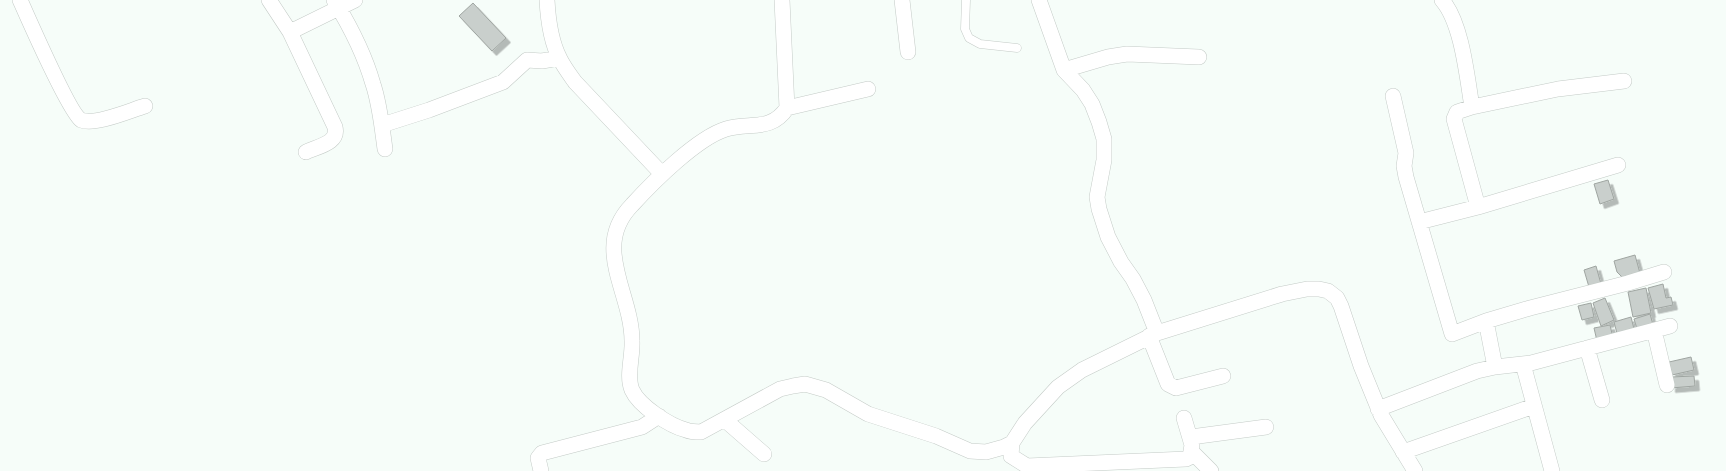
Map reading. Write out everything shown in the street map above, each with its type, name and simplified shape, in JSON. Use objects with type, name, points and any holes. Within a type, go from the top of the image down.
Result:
[{"type":"street","points":[[20,0],[60,85],[76,115],[81,120],[99,120],[145,106]]},
{"type":"street","points":[[269,0],[290,32],[336,126],[336,138],[306,152]]},
{"type":"street","points":[[290,32],[337,4],[355,0]]},
{"type":"street","points":[[547,0],[550,26],[559,58],[575,82],[662,174]]},
{"type":"street","points":[[782,0],[787,108],[782,116],[768,124],[732,128],[718,132],[700,144],[662,174],[630,206],[614,233],[613,252],[619,284],[630,314],[632,342],[631,389],[638,400],[674,426],[687,431],[701,432],[780,389],[805,384],[826,390],[868,414],[936,436],[970,451],[986,452],[1004,448],[1012,457],[1027,466],[1125,460],[1178,460],[1190,457],[1191,445],[1184,418]]},
{"type":"street","points":[[902,0],[908,52]]},
{"type":"street","points":[[1039,0],[1064,70],[1088,97],[1099,122],[1104,139],[1104,160],[1097,197],[1100,209],[1108,237],[1144,300],[1168,384],[1173,387],[1181,387],[1223,376]]},
{"type":"street","points":[[1442,0],[1452,15],[1457,29],[1472,107]]},
{"type":"street","points":[[337,4],[373,84],[385,149]]},
{"type":"street","points":[[1064,70],[1108,57],[1127,54],[1199,57]]},
{"type":"street","points":[[382,125],[429,110],[507,80],[527,60],[542,61],[559,58]]},
{"type":"street","points":[[1478,207],[1454,119],[1457,112],[1472,107],[1558,89],[1624,81]]},
{"type":"street","points":[[787,108],[868,89]]},
{"type":"street","points":[[1393,96],[1406,153],[1404,166],[1406,177],[1452,334],[1486,321],[1664,272]]},
{"type":"street","points":[[1419,222],[1478,207],[1618,165]]},
{"type":"street","points":[[1012,457],[1024,423],[1058,387],[1082,370],[1153,335],[1282,294],[1307,289],[1319,289],[1328,291],[1337,298],[1378,409],[1415,471]]},
{"type":"street","points":[[1486,321],[1495,367]]},
{"type":"street","points":[[1378,409],[1477,371],[1523,364],[1670,326]]},
{"type":"street","points":[[1654,330],[1667,385]]},
{"type":"street","points":[[1587,348],[1602,400]]},
{"type":"street","points":[[1523,364],[1552,471]]},
{"type":"street","points":[[1403,452],[1534,406]]},
{"type":"street","points":[[541,471],[538,458],[542,452],[642,426],[659,416]]},
{"type":"street","points":[[725,420],[764,454]]},
{"type":"street","points":[[1191,445],[1266,427]]},
{"type":"street","points":[[1191,445],[1211,471]]},
{"type":"lane","points":[[966,0],[965,29],[969,38],[980,44],[1017,48]]},
{"type":"building","points":[[473,3],[506,38],[492,51],[459,16]]},
{"type":"building","points":[[1608,180],[1614,199],[1600,204],[1594,184]]},
{"type":"building","points":[[1635,255],[1641,277],[1626,281],[1617,272],[1614,261]]},
{"type":"building","points":[[1596,266],[1601,284],[1589,287],[1584,270]]},
{"type":"building","points":[[1663,284],[1666,298],[1671,297],[1673,305],[1654,309],[1648,288]]},
{"type":"building","points":[[1646,288],[1651,313],[1633,317],[1628,292]]},
{"type":"building","points":[[1605,298],[1614,320],[1601,326],[1593,303]]},
{"type":"building","points":[[1591,303],[1594,317],[1582,320],[1578,306]]},
{"type":"building","points":[[1650,314],[1654,328],[1638,332],[1634,319]]},
{"type":"building","points":[[1631,317],[1635,333],[1618,337],[1614,322]]},
{"type":"building","points":[[1610,325],[1613,338],[1597,341],[1594,328]]},
{"type":"building","points":[[1691,357],[1694,370],[1672,375],[1669,362]]},
{"type":"building","points":[[1694,376],[1695,386],[1671,388],[1671,377]]}]
